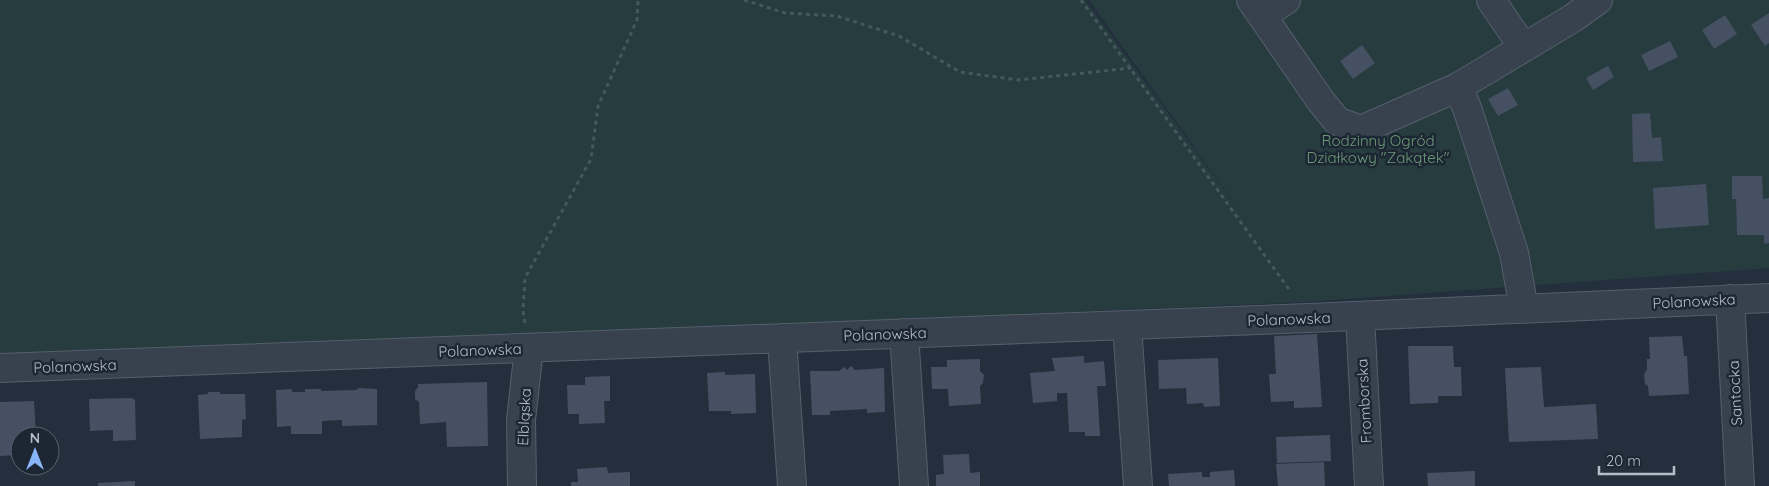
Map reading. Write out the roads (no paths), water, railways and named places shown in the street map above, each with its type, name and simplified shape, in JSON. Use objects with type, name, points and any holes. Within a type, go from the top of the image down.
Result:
[{"type":"street","points":[[1286,0],[1257,8],[1320,100],[1337,121],[1361,130],[1458,87],[1573,18],[1598,0]]},
{"type":"street","points":[[1491,0],[1523,47]]},
{"type":"street","points":[[1458,87],[1467,108],[1514,253],[1524,309]]},
{"type":"street","name":"Polanowska","points":[[0,368],[1360,316],[1769,298]]},
{"type":"street","name":"Santocka","points":[[1730,299],[1740,486]]},
{"type":"street","name":"Fromborska","points":[[1360,316],[1369,486]]},
{"type":"street","points":[[1127,325],[1138,486]]},
{"type":"street","points":[[904,333],[914,486]]},
{"type":"street","points":[[782,338],[792,486]]},
{"type":"street","name":"Elbląska","points":[[522,486],[521,420],[529,348]]},
{"type":"park label","name":"Rodzinny Ogród Działkowy \"Zakątek\"","points":[[1378,148]]}]
